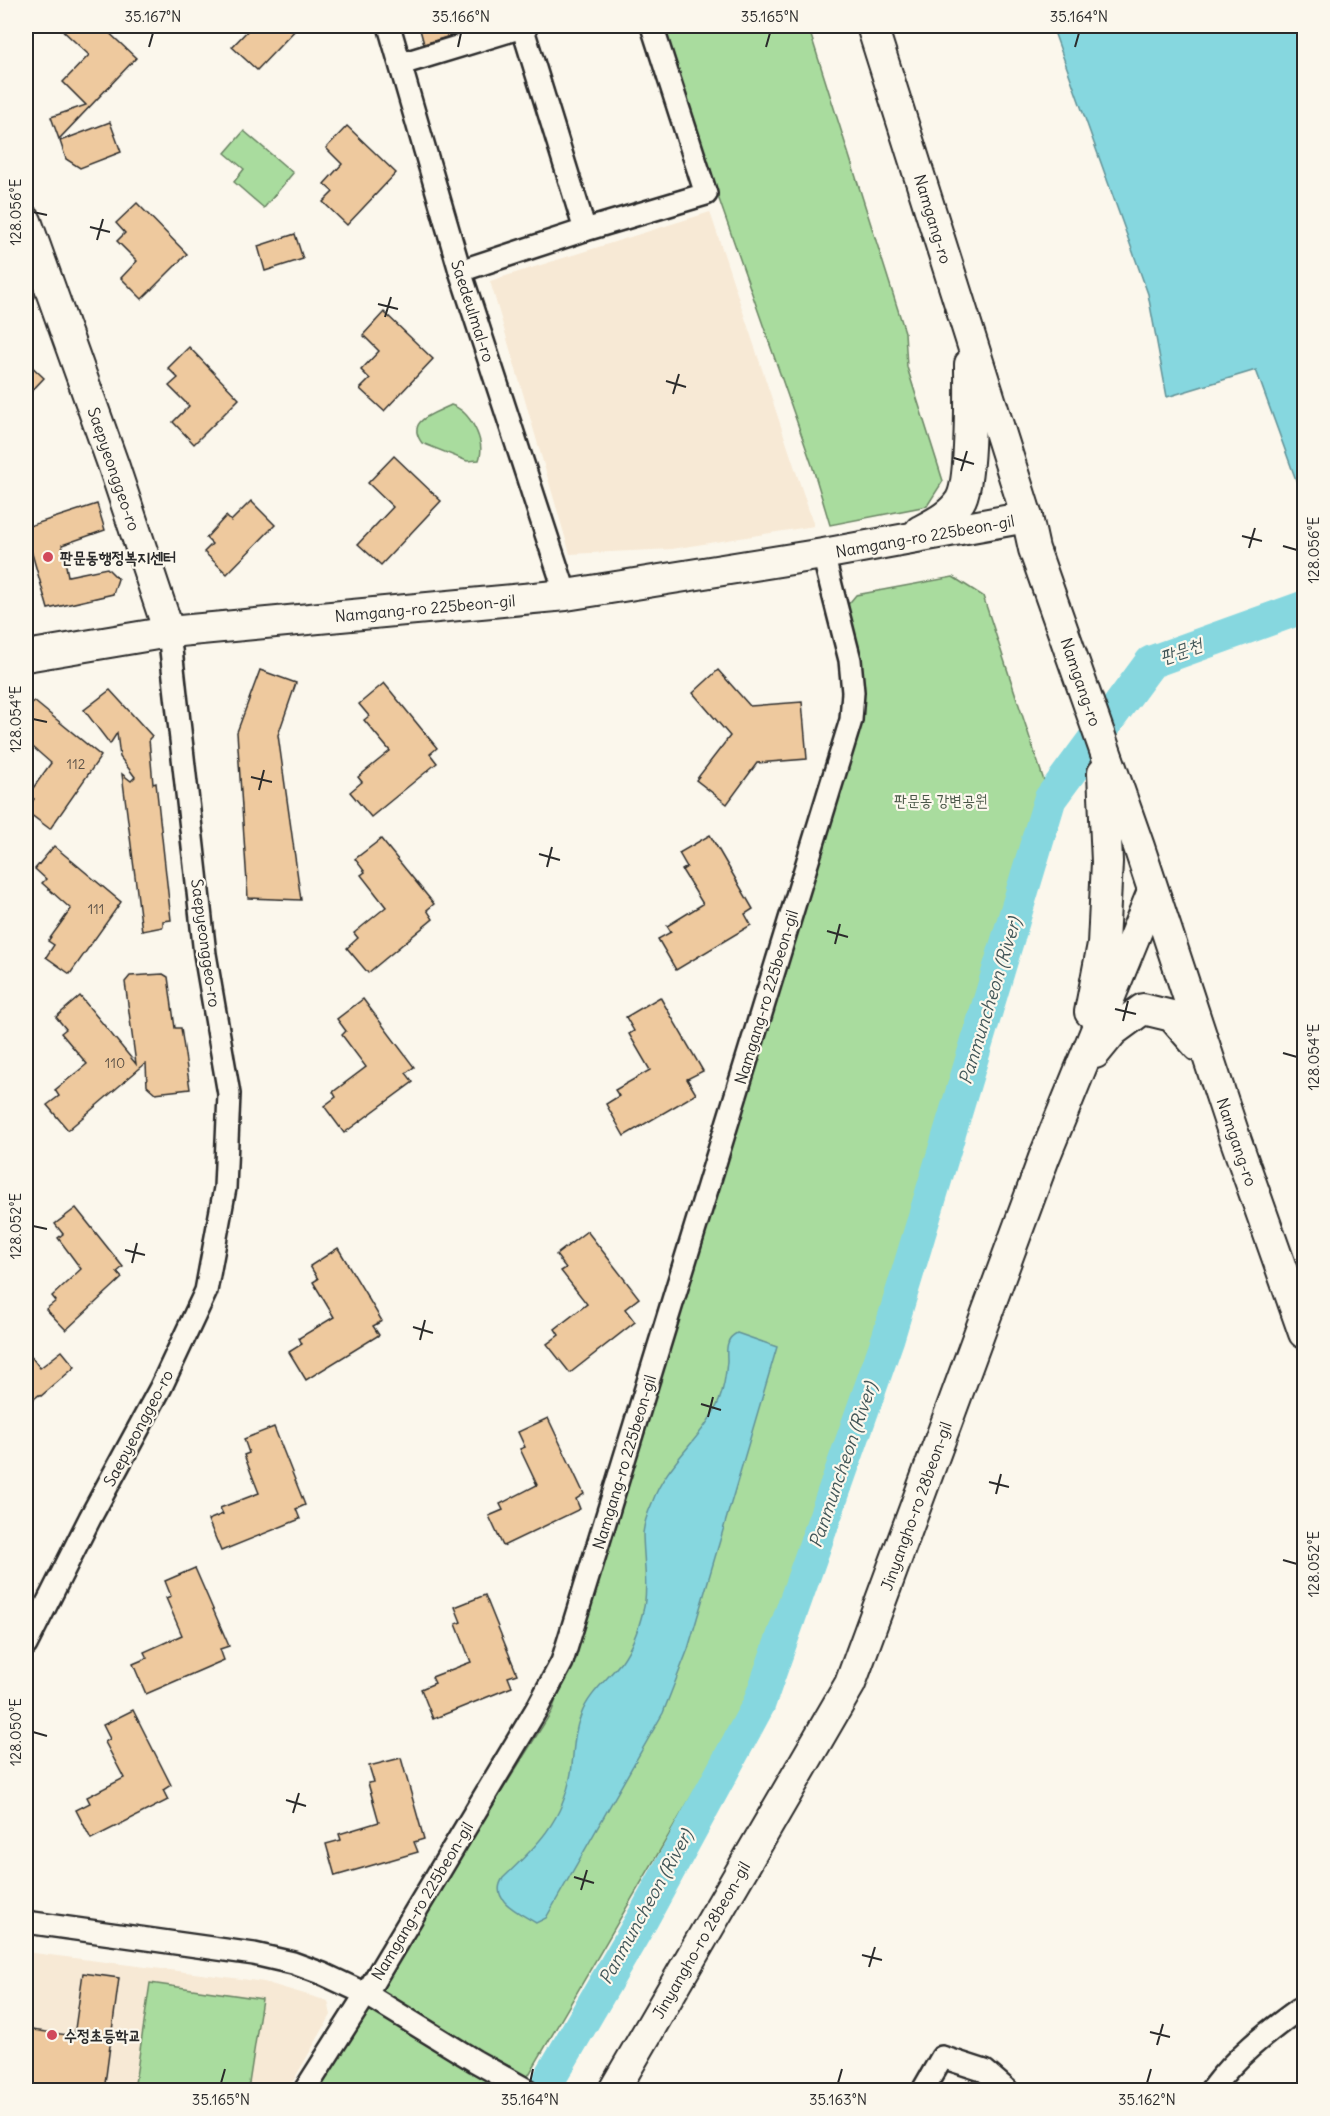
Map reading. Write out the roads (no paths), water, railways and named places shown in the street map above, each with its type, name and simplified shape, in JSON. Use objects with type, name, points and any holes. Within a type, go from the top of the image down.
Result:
[{"type":"street","name":"Saedeulmal-ro","points":[[389,26],[460,271],[566,595]]},
{"type":"street","points":[[401,64],[523,26],[585,230]]},
{"type":"street","points":[[460,271],[585,230],[706,195],[652,26]]},
{"type":"street","name":"Namgang-ro","points":[[872,26],[1027,517],[1034,549],[1080,674],[1208,1057],[1305,1333]]},
{"type":"street","name":"Saepyeonggeo-ro","points":[[26,221],[114,467],[169,632],[205,954],[229,1094],[225,1188],[206,1291],[161,1387],[90,1518],[26,1645]]},
{"type":"street","points":[[903,540],[944,519],[960,501],[967,480],[971,340]]},
{"type":"street","name":"Namgang-ro 225beon-gil","points":[[26,656],[169,632],[566,595],[823,554],[1027,517]]},
{"type":"street","name":"Namgang-ro 225beon-gil","points":[[26,1922],[254,1954],[293,1963],[323,1974],[366,1995],[539,1705],[562,1662],[851,720],[853,692],[850,660],[823,554]]},
{"type":"street","points":[[1079,1074],[1103,944],[1107,862],[1101,740]]},
{"type":"street","name":"Jinyangho-ro 28beon-gil","points":[[614,2091],[850,1684],[1044,1158],[1153,891]]},
{"type":"street","points":[[1079,1074],[1113,1031],[1143,1009],[1172,1016],[1208,1057]]},
{"type":"street","points":[[305,2091],[366,1995],[528,2091]]},
{"type":"street","points":[[1211,2091],[1222,2074],[1255,2041],[1305,2007]]},
{"type":"street","points":[[923,2091],[942,2056],[985,2071],[1007,2091]]},
{"type":"water","points":[[1052,26],[1304,26],[1304,502],[1256,370],[1167,397],[1148,294]]},
{"type":"water","points":[[737,1333],[777,1347],[688,1649],[663,1713],[546,1918],[536,1923],[508,1905],[500,1893],[499,1886],[503,1878],[537,1844],[555,1819],[567,1790],[575,1736],[584,1707],[599,1686],[622,1661],[632,1643],[645,1603],[643,1533],[648,1514],[667,1475],[704,1427],[719,1401],[725,1376],[727,1345],[730,1338]]},
{"type":"waterway","name":"Panmuncheon (River)","points":[[543,2090],[643,1918],[759,1704],[888,1338],[1050,799],[1151,662],[1304,607]]},
{"type":"place","name":"판문동행정복지센터","points":[[48,557]]},
{"type":"place","name":"수정초등학교","points":[[52,2035]]},
{"type":"water label","name":"판문천","points":[[1181,651]]},
{"type":"park label","name":"판문동 강변공원","points":[[941,800]]}]
